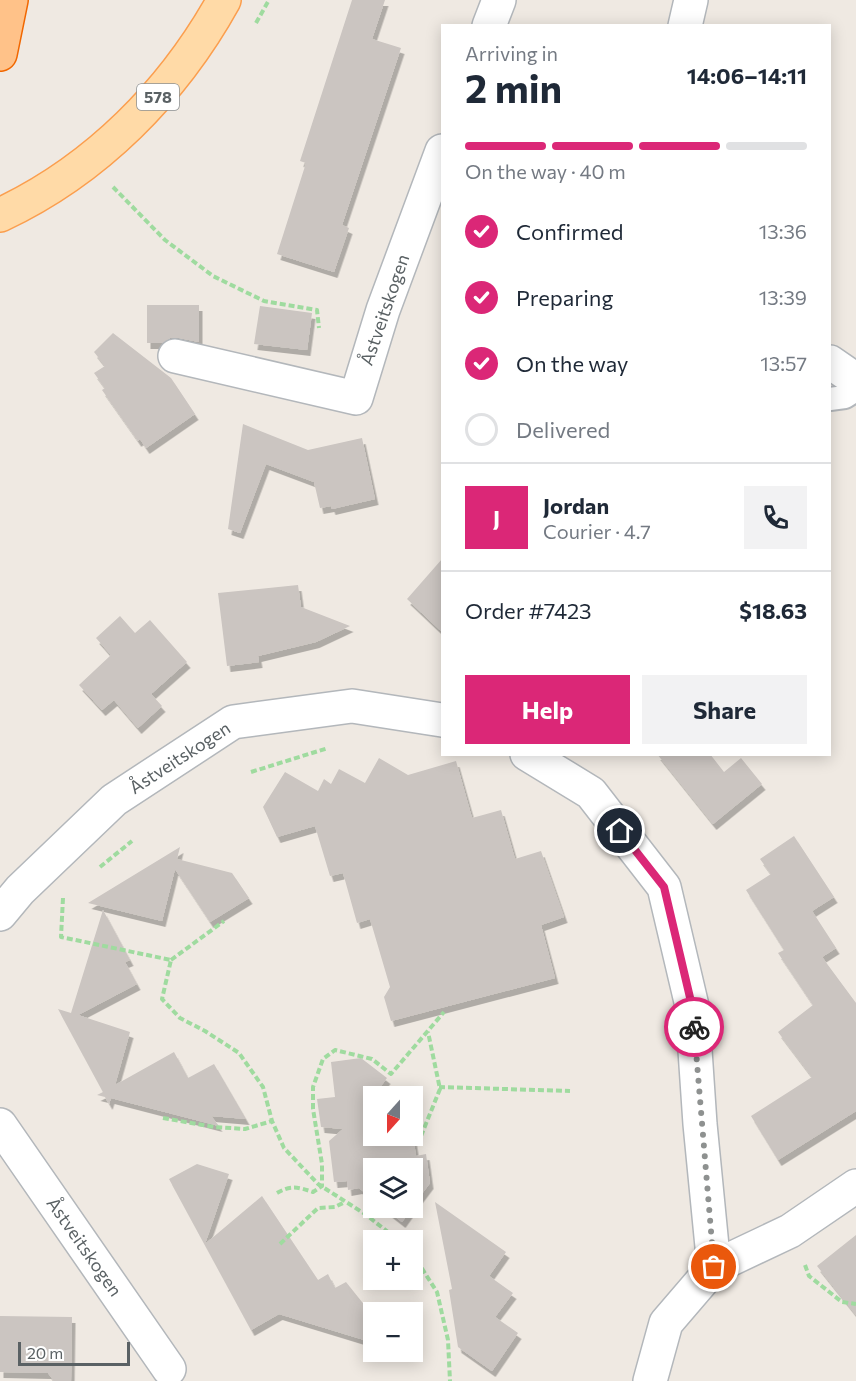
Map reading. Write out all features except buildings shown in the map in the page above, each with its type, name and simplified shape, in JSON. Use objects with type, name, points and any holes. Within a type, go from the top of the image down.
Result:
[{"type":"highway","points":[[0,54],[11,0]]},
{"type":"main road","name":"578","points":[[0,215],[70,174],[110,144],[156,99],[188,58],[224,0]]},
{"type":"street","points":[[490,24],[499,0]]},
{"type":"street","points":[[685,24],[691,0]]},
{"type":"street","name":"Åstveitskogen","points":[[175,356],[356,398],[383,310],[441,154]]},
{"type":"street","points":[[831,363],[856,380]]},
{"type":"street","name":"Åstveitskogen","points":[[0,914],[20,890],[114,800],[233,722],[352,706],[441,720]]},
{"type":"street","points":[[530,756],[591,794],[664,887],[692,1006],[714,1267]]},
{"type":"street","name":"Åstveitskogen","points":[[0,1125],[169,1369]]},
{"type":"street","points":[[650,1381],[666,1323],[714,1267],[790,1231],[856,1186]]},
{"type":"lane","points":[[831,399],[845,397],[856,390]]},
{"type":"path","points":[[113,187],[165,240],[213,276],[264,301],[317,310],[319,328]]},
{"type":"path","points":[[251,772],[329,748]]},
{"type":"path","points":[[98,869],[132,841]]},
{"type":"path","points":[[72,890],[63,897],[61,937],[171,960]]},
{"type":"path","points":[[224,921],[171,960],[162,999],[180,1018],[205,1030],[239,1053],[263,1087],[272,1121],[284,1148],[322,1186],[385,1230]]},
{"type":"path","points":[[322,1186],[322,1164],[313,1109],[313,1087],[323,1059],[335,1050],[372,1059],[392,1074],[444,1012]]},
{"type":"path","points":[[423,1131],[439,1087],[428,1031]]},
{"type":"path","points":[[439,1087],[570,1090]]},
{"type":"path","points":[[163,1118],[214,1127],[245,1129],[272,1121]]},
{"type":"path","points":[[277,1193],[289,1187],[298,1187],[313,1192],[322,1186]]},
{"type":"path","points":[[280,1244],[318,1208],[335,1207],[346,1202]]},
{"type":"path","points":[[790,1231],[809,1276],[842,1302],[856,1304]]},
{"type":"path","points":[[423,1270],[437,1292],[448,1340],[450,1381]]},
{"type":"way so far","points":[[694,1027],[700,1124],[714,1267]]},
{"type":"route","points":[[620,831],[664,887],[692,1006],[694,1027]]}]
